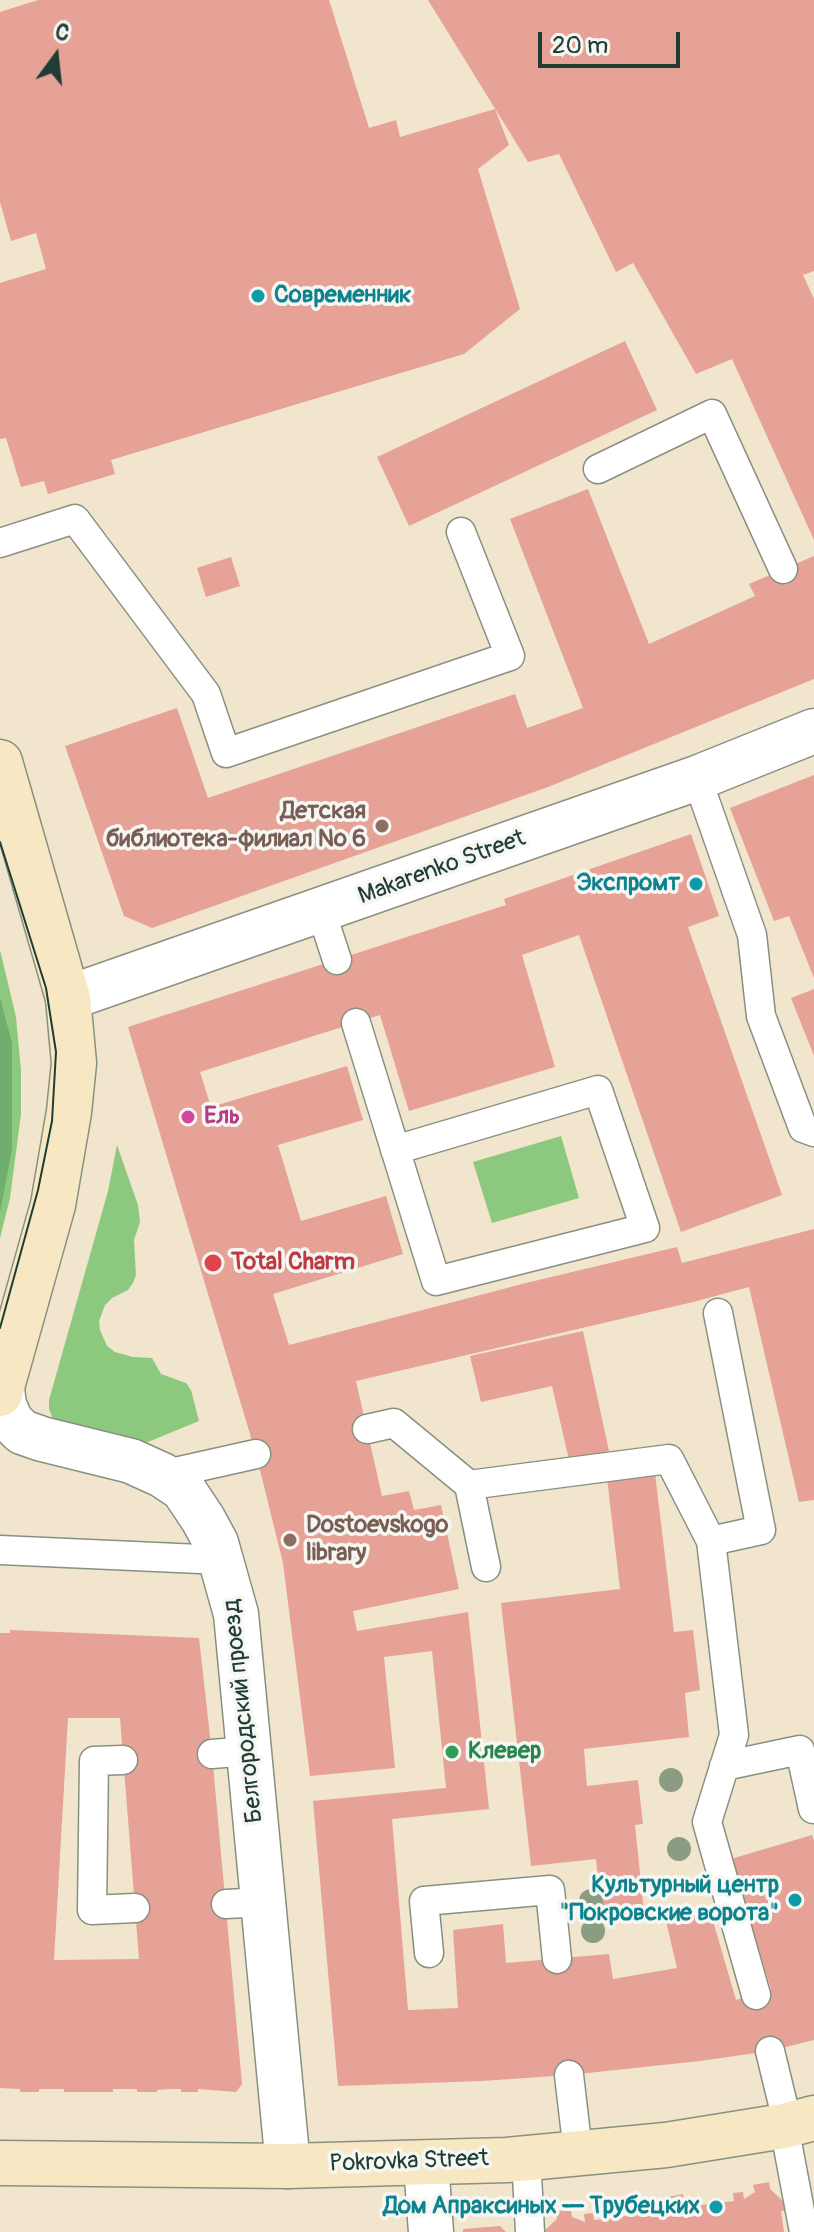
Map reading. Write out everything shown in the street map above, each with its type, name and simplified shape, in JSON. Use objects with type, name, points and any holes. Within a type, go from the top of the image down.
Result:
[{"type":"main road","points":[[0,762],[68,998],[74,1063],[53,1205],[1,1392]]},
{"type":"main road","name":"Pokrovka Street","points":[[0,2163],[288,2166],[426,2163],[666,2145],[795,2123]]},
{"type":"street","name":"Makarenko Street","points":[[68,998],[697,778],[814,731]]},
{"type":"street","name":"Белгородский проезд","points":[[1,1392],[11,1421],[22,1432],[131,1461],[183,1489],[210,1531],[222,1560],[236,1614],[231,1752],[245,1903],[288,2166]]},
{"type":"street","points":[[426,2163],[431,2232]]},
{"type":"lane","points":[[598,469],[712,414],[783,569]]},
{"type":"lane","points":[[0,543],[75,519],[206,694],[226,753],[510,656],[461,532]]},
{"type":"lane","points":[[697,778],[752,935],[761,1016],[803,1128],[814,1132]]},
{"type":"lane","points":[[321,911],[337,960]]},
{"type":"lane","points":[[356,1023],[395,1150],[436,1281],[645,1228],[598,1090],[395,1150]]},
{"type":"lane","points":[[711,1541],[761,1530],[718,1313]]},
{"type":"lane","points":[[367,1429],[394,1423],[469,1485],[486,1567]]},
{"type":"lane","points":[[162,1475],[256,1454]]},
{"type":"lane","points":[[469,1485],[669,1459],[711,1541],[734,1735],[707,1822],[756,1995]]},
{"type":"lane","points":[[0,1550],[222,1560]]},
{"type":"lane","points":[[724,1766],[800,1750],[813,1809]]},
{"type":"lane","points":[[123,1760],[94,1761],[92,1910],[135,1908]]},
{"type":"lane","points":[[429,1953],[424,1901],[550,1890],[557,1959]]},
{"type":"lane","points":[[770,2051],[795,2123],[804,2232]]},
{"type":"lane","points":[[569,2075],[578,2152]]},
{"type":"lane","points":[[526,2157],[530,2232]]},
{"type":"green space","points":[[0,950],[16,1017],[21,1114],[10,1198],[0,1238]]},
{"type":"green space","points":[[0,998],[12,1043],[12,1150],[0,1212]]},
{"type":"green space","points":[[561,1136],[579,1198],[492,1223],[473,1162]]},
{"type":"green space","points":[[117,1145],[138,1205],[140,1222],[134,1240],[136,1275],[128,1290],[105,1305],[99,1321],[100,1330],[107,1346],[115,1352],[152,1358],[161,1374],[186,1383],[191,1390],[199,1421],[143,1444],[58,1421],[49,1409],[108,1191]]},
{"type":"building","name":"Современник","points":[[38,0],[329,0],[369,128],[396,120],[400,137],[495,109],[509,145],[478,169],[520,309],[464,354],[111,460],[115,474],[48,494],[44,481],[21,487],[6,438],[0,439],[0,283],[46,269],[36,233],[11,241],[0,202],[0,12]]},
{"type":"building","points":[[428,0],[814,0],[814,271],[803,275],[814,299],[814,540],[732,359],[696,374],[633,263],[616,272],[559,154],[528,162]]},
{"type":"building","points":[[625,341],[657,410],[409,526],[377,457]]},
{"type":"building","points":[[588,489],[649,644],[755,596],[749,584],[814,556],[814,679],[548,787],[152,928],[124,916],[65,746],[177,708],[208,798],[515,694],[527,728],[583,708],[510,519]]},
{"type":"building","points":[[231,557],[240,586],[206,597],[197,568]]},
{"type":"building","points":[[814,775],[814,978],[789,916],[774,921],[730,808]]},
{"type":"building","points":[[691,834],[719,916],[688,927],[782,1195],[681,1232],[579,935],[522,955],[555,1067],[409,1111],[380,1015],[200,1072],[211,1107],[347,1066],[363,1120],[278,1145],[301,1221],[386,1196],[403,1254],[273,1294],[289,1345],[677,1247],[682,1263],[814,1229],[814,1500],[799,1502],[749,1287],[356,1381],[382,1496],[409,1491],[414,1510],[441,1505],[459,1589],[353,1611],[357,1631],[468,1612],[489,1809],[392,1819],[408,2010],[458,2008],[453,1930],[503,1924],[506,1963],[609,1954],[613,1979],[677,1968],[665,1917],[709,1907],[736,2000],[771,1989],[731,1859],[812,1835],[814,2040],[770,2051],[700,2061],[569,2075],[338,2086],[313,1801],[446,1788],[432,1651],[384,1657],[395,1768],[310,1776],[283,1563],[256,1454],[128,1027],[506,905],[504,899]]},
{"type":"building","points":[[814,989],[814,1056],[791,998]]},
{"type":"building","points":[[583,1331],[609,1451],[569,1460],[552,1386],[481,1402],[470,1356]]},
{"type":"building","points":[[655,1473],[674,1632],[693,1630],[700,1690],[685,1693],[689,1737],[584,1749],[587,1786],[638,1780],[643,1824],[635,1825],[644,1912],[602,1917],[596,1859],[531,1866],[501,1603],[620,1589],[607,1478]]},
{"type":"building","points":[[10,1630],[199,1638],[242,2084],[236,2092],[198,2089],[198,2092],[181,2092],[181,2089],[171,2089],[137,2092],[137,2089],[113,2089],[113,2092],[64,2092],[64,2089],[39,2089],[39,2092],[20,2092],[20,2089],[0,2088],[0,1633],[10,1633]],"holes":[[[68,1718],[120,1718],[139,1959],[54,1960]]]},
{"type":"building","name":"Дом Апраксиных — Трубецких","points":[[769,2182],[770,2189],[783,2201],[787,2200],[789,2210],[781,2211],[784,2232],[543,2232],[557,2219],[556,2211],[571,2210],[572,2217],[585,2222],[584,2214],[593,2213],[594,2220],[626,2216],[625,2208],[633,2207],[634,2215],[643,2207],[642,2200],[657,2198],[658,2205],[669,2203],[668,2197],[683,2194],[684,2201],[693,2205],[692,2199],[701,2198],[702,2205],[734,2201],[733,2193],[743,2192],[744,2199],[755,2192],[753,2185]]},
{"type":"building","name":"Дом Апраксиных — Трубецких","points":[[500,2226],[506,2232],[463,2232],[463,2229]]},
{"type":"tram line","points":[[0,842],[46,988],[56,1052],[52,1121],[38,1190],[0,1328]]},
{"type":"place","name":"Современник","points":[[258,296]]},
{"type":"place","name":"Детская библиотека-филиал № 6","points":[[382,826]]},
{"type":"place","name":"Экспромт","points":[[696,884]]},
{"type":"place","name":"Ель","points":[[188,1117]]},
{"type":"place","name":"Total Charm","points":[[213,1263]]},
{"type":"place","name":"Dostoevskogo library","points":[[290,1540]]},
{"type":"place","name":"Клевер","points":[[452,1752]]},
{"type":"place","name":"Культурный центр \"Покровские ворота\"","points":[[795,1900]]},
{"type":"place","name":"Дом Апраксиных — Трубецких","points":[[716,2207]]}]
